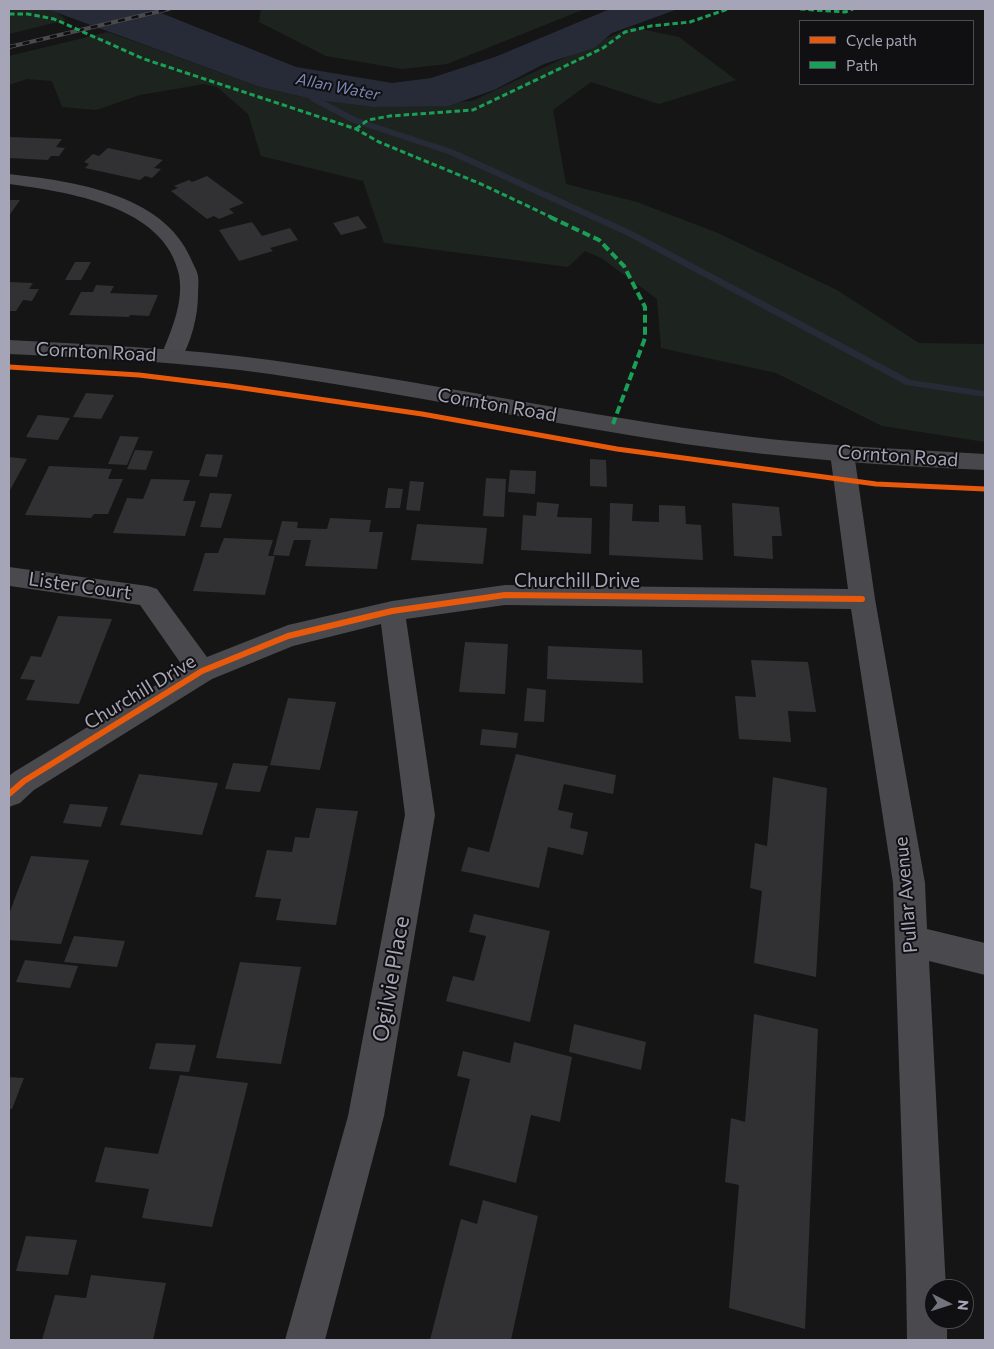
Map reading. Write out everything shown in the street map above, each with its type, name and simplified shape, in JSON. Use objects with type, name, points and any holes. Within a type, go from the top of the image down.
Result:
[{"type":"main road","name":"Cornton Road","points":[[9,347],[172,356],[288,370],[745,444],[842,453],[985,462]]},
{"type":"street","points":[[9,179],[70,188],[126,205],[167,235],[183,255],[190,278],[190,302],[186,325],[172,356]]},
{"type":"street","name":"Pullar Avenue","points":[[842,453],[862,599],[909,883],[926,1266],[927,1340]]},
{"type":"street","name":"Lister Court","points":[[10,576],[148,596],[202,670]]},
{"type":"street","name":"Churchill Drive","points":[[9,794],[24,781],[202,670],[288,636],[392,612],[505,595],[862,599]]},
{"type":"street","name":"Ogilvie Place","points":[[305,1340],[366,1116],[420,815],[392,612]]},
{"type":"street","points":[[911,941],[985,960]]},
{"type":"shaded area","points":[[9,9],[53,9],[66,20],[9,34]]},
{"type":"shaded area","points":[[261,9],[585,9],[447,64],[402,69],[326,56],[259,22]]},
{"type":"shaded area","points":[[631,27],[679,37],[736,80],[659,104],[591,82],[553,110],[566,184],[637,202],[718,233],[837,290],[919,343],[985,344],[985,442],[882,426],[776,373],[661,348],[657,299],[601,258],[585,251],[568,267],[384,243],[363,181],[261,156],[248,114],[217,87],[204,84],[140,95],[96,110],[62,107],[52,81],[27,79],[9,85],[9,56],[108,32],[260,87],[316,100],[373,107],[472,101]]},
{"type":"water","name":"Allan Water","points":[[47,9],[151,9],[296,67],[392,83],[431,78],[495,57],[610,9],[678,9],[612,33],[594,48],[544,64],[494,90],[448,106],[373,107],[316,100],[260,87]]},
{"type":"building","points":[[9,137],[62,139],[56,147],[65,148],[59,156],[51,156],[48,160],[9,158]]},
{"type":"building","points":[[108,148],[163,160],[154,168],[161,169],[152,178],[145,176],[140,180],[85,168],[89,164],[84,162],[93,154],[99,156]]},
{"type":"building","points":[[207,176],[244,203],[229,209],[234,213],[219,219],[214,216],[207,219],[171,191],[178,188],[174,186]]},
{"type":"building","points":[[9,200],[20,200],[9,216]]},
{"type":"building","points":[[358,216],[367,228],[341,235],[333,223]]},
{"type":"building","points":[[252,222],[262,236],[290,228],[298,240],[270,248],[273,251],[239,261],[219,230]]},
{"type":"building","points":[[75,262],[91,262],[81,280],[65,280]]},
{"type":"building","points":[[9,282],[33,283],[29,289],[39,289],[32,301],[23,300],[16,311],[9,311]]},
{"type":"building","points":[[96,285],[114,286],[110,293],[158,295],[149,316],[69,315],[81,292],[93,292]]},
{"type":"building","points":[[86,393],[114,395],[101,419],[73,417]]},
{"type":"building","points":[[38,415],[70,418],[58,440],[26,437]]},
{"type":"building","points":[[120,436],[139,437],[127,465],[108,464]]},
{"type":"building","points":[[135,450],[153,451],[146,470],[127,469]]},
{"type":"building","points":[[206,454],[223,455],[217,477],[199,476]]},
{"type":"building","points":[[9,457],[27,459],[9,492]]},
{"type":"building","points":[[590,459],[606,460],[607,487],[590,486]]},
{"type":"building","points":[[49,466],[112,469],[108,479],[123,479],[108,514],[94,514],[91,518],[25,515]]},
{"type":"building","points":[[510,470],[536,471],[535,494],[508,492]]},
{"type":"building","points":[[486,478],[506,479],[504,517],[483,516]]},
{"type":"building","points":[[151,479],[190,480],[183,501],[196,501],[185,536],[113,533],[127,498],[143,499]]},
{"type":"building","points":[[410,481],[424,482],[420,511],[406,510]]},
{"type":"building","points":[[388,488],[403,489],[400,508],[385,508]]},
{"type":"building","points":[[210,493],[232,494],[221,528],[200,527]]},
{"type":"building","points":[[537,502],[559,504],[557,517],[592,518],[591,554],[521,550],[523,515],[536,516]]},
{"type":"building","points":[[610,503],[633,504],[632,521],[659,522],[659,505],[685,506],[686,524],[701,525],[703,560],[609,555]]},
{"type":"building","points":[[732,503],[779,507],[782,536],[772,536],[773,559],[734,556]]},
{"type":"building","points":[[330,518],[371,520],[369,532],[383,532],[377,569],[305,566],[311,540],[294,540],[289,556],[273,555],[282,521],[298,522],[297,528],[327,529]]},
{"type":"building","points":[[417,524],[487,528],[483,564],[411,560]]},
{"type":"building","points":[[224,538],[273,540],[268,556],[275,556],[265,595],[193,591],[205,553],[218,553]]},
{"type":"building","points":[[58,616],[112,619],[79,704],[26,700],[35,680],[20,679],[31,656],[41,657]]},
{"type":"building","points":[[465,642],[508,644],[505,694],[459,692]]},
{"type":"building","points":[[548,646],[642,650],[643,683],[547,679]]},
{"type":"building","points":[[751,660],[808,662],[816,712],[788,711],[791,742],[739,739],[735,696],[756,697]]},
{"type":"building","points":[[527,688],[546,690],[544,722],[524,721]]},
{"type":"building","points":[[288,698],[336,702],[320,770],[270,765]]},
{"type":"building","points":[[482,729],[518,733],[516,748],[480,745]]},
{"type":"building","points":[[516,754],[616,775],[613,794],[564,784],[558,810],[573,813],[570,828],[588,832],[583,855],[548,847],[539,888],[461,871],[468,847],[489,852]]},
{"type":"building","points":[[233,763],[268,766],[260,792],[225,789]]},
{"type":"building","points":[[139,774],[218,783],[202,835],[120,825]]},
{"type":"building","points":[[773,777],[827,788],[816,977],[754,963],[762,891],[750,888],[755,843],[767,846]]},
{"type":"building","points":[[70,804],[108,807],[101,827],[63,823]]},
{"type":"building","points":[[316,808],[358,811],[336,925],[276,920],[281,899],[255,897],[267,850],[292,852],[295,837],[309,838]]},
{"type":"building","points":[[31,856],[89,860],[61,944],[9,940],[9,914]]},
{"type":"building","points":[[474,914],[550,931],[530,1022],[446,1001],[453,976],[474,981],[486,936],[469,932]]},
{"type":"building","points":[[74,936],[125,941],[117,967],[64,962]]},
{"type":"building","points":[[25,960],[78,966],[70,988],[16,982]]},
{"type":"building","points":[[240,962],[301,967],[281,1064],[216,1058]]},
{"type":"building","points":[[754,1014],[818,1029],[805,1329],[729,1308],[739,1185],[725,1182],[731,1118],[745,1122]]},
{"type":"building","points":[[574,1024],[646,1042],[641,1070],[569,1052]]},
{"type":"building","points":[[514,1042],[572,1057],[560,1122],[531,1115],[516,1183],[449,1165],[470,1079],[457,1076],[463,1051],[510,1063]]},
{"type":"building","points":[[156,1043],[196,1045],[189,1072],[149,1069]]},
{"type":"building","points":[[180,1075],[248,1083],[212,1227],[142,1218],[149,1189],[95,1182],[105,1147],[158,1154]]},
{"type":"building","points":[[9,1077],[24,1078],[12,1109],[9,1109]]},
{"type":"building","points":[[483,1200],[538,1216],[511,1340],[430,1340],[461,1219],[477,1224]]},
{"type":"building","points":[[26,1236],[77,1240],[68,1275],[16,1271]]},
{"type":"building","points":[[91,1275],[166,1283],[153,1340],[42,1340],[55,1295],[86,1298]]},
{"type":"waterway","name":"Allan Water","points":[[303,89],[316,100],[354,120],[451,152],[629,233],[909,383],[985,394]]},
{"type":"railway","points":[[9,47],[169,9]]},
{"type":"marked path","points":[[356,129],[368,120],[390,116],[473,110],[603,48],[625,32],[651,26],[690,22],[728,9]]},
{"type":"marked path","points":[[800,9],[845,12],[853,9]]},
{"type":"marked path","points":[[9,14],[28,14],[54,19],[144,59],[356,129],[379,142],[481,184],[599,240],[624,266],[645,307],[645,338],[613,424]]},
{"type":"cycle path","points":[[9,367],[139,375],[229,386],[422,414],[617,449],[876,484],[985,489]]},
{"type":"cycle path","points":[[9,794],[24,781],[202,671],[288,636],[392,611],[505,595],[862,599]]}]
